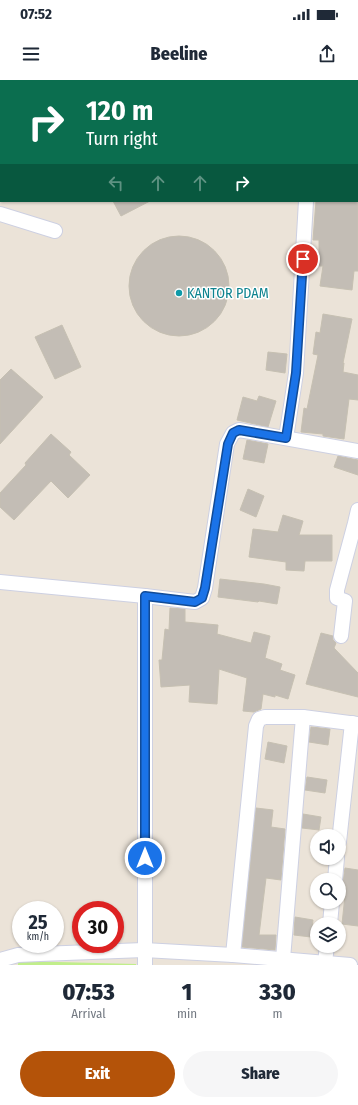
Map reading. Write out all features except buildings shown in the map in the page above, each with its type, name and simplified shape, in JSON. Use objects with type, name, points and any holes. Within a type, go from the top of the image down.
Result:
[{"type":"street","points":[[286,438],[296,373],[306,202]]},
{"type":"street","points":[[0,214],[55,231]]},
{"type":"street","points":[[0,582],[195,602],[202,598],[205,588],[228,444],[233,433],[239,430],[358,451]]},
{"type":"street","points":[[342,636],[345,601],[337,598],[337,590],[357,519]]},
{"type":"street","points":[[145,596],[145,965]]},
{"type":"street","points":[[233,955],[256,726],[259,720],[265,717],[303,717],[355,723],[352,773],[341,829]]},
{"type":"street","points":[[283,959],[303,717]]},
{"type":"street","points":[[0,960],[18,955],[144,950],[233,955],[350,965]]},
{"type":"street","points":[[325,962],[326,953]]},
{"type":"green space","points":[[18,961],[136,964],[136,965],[18,965]]},
{"type":"place","name":"KANTOR PDAM","points":[[179,293]]},
{"type":"route","points":[[145,858],[145,596],[195,602],[202,598],[205,588],[230,438],[233,433],[239,430],[286,438],[296,373],[303,259]]}]
